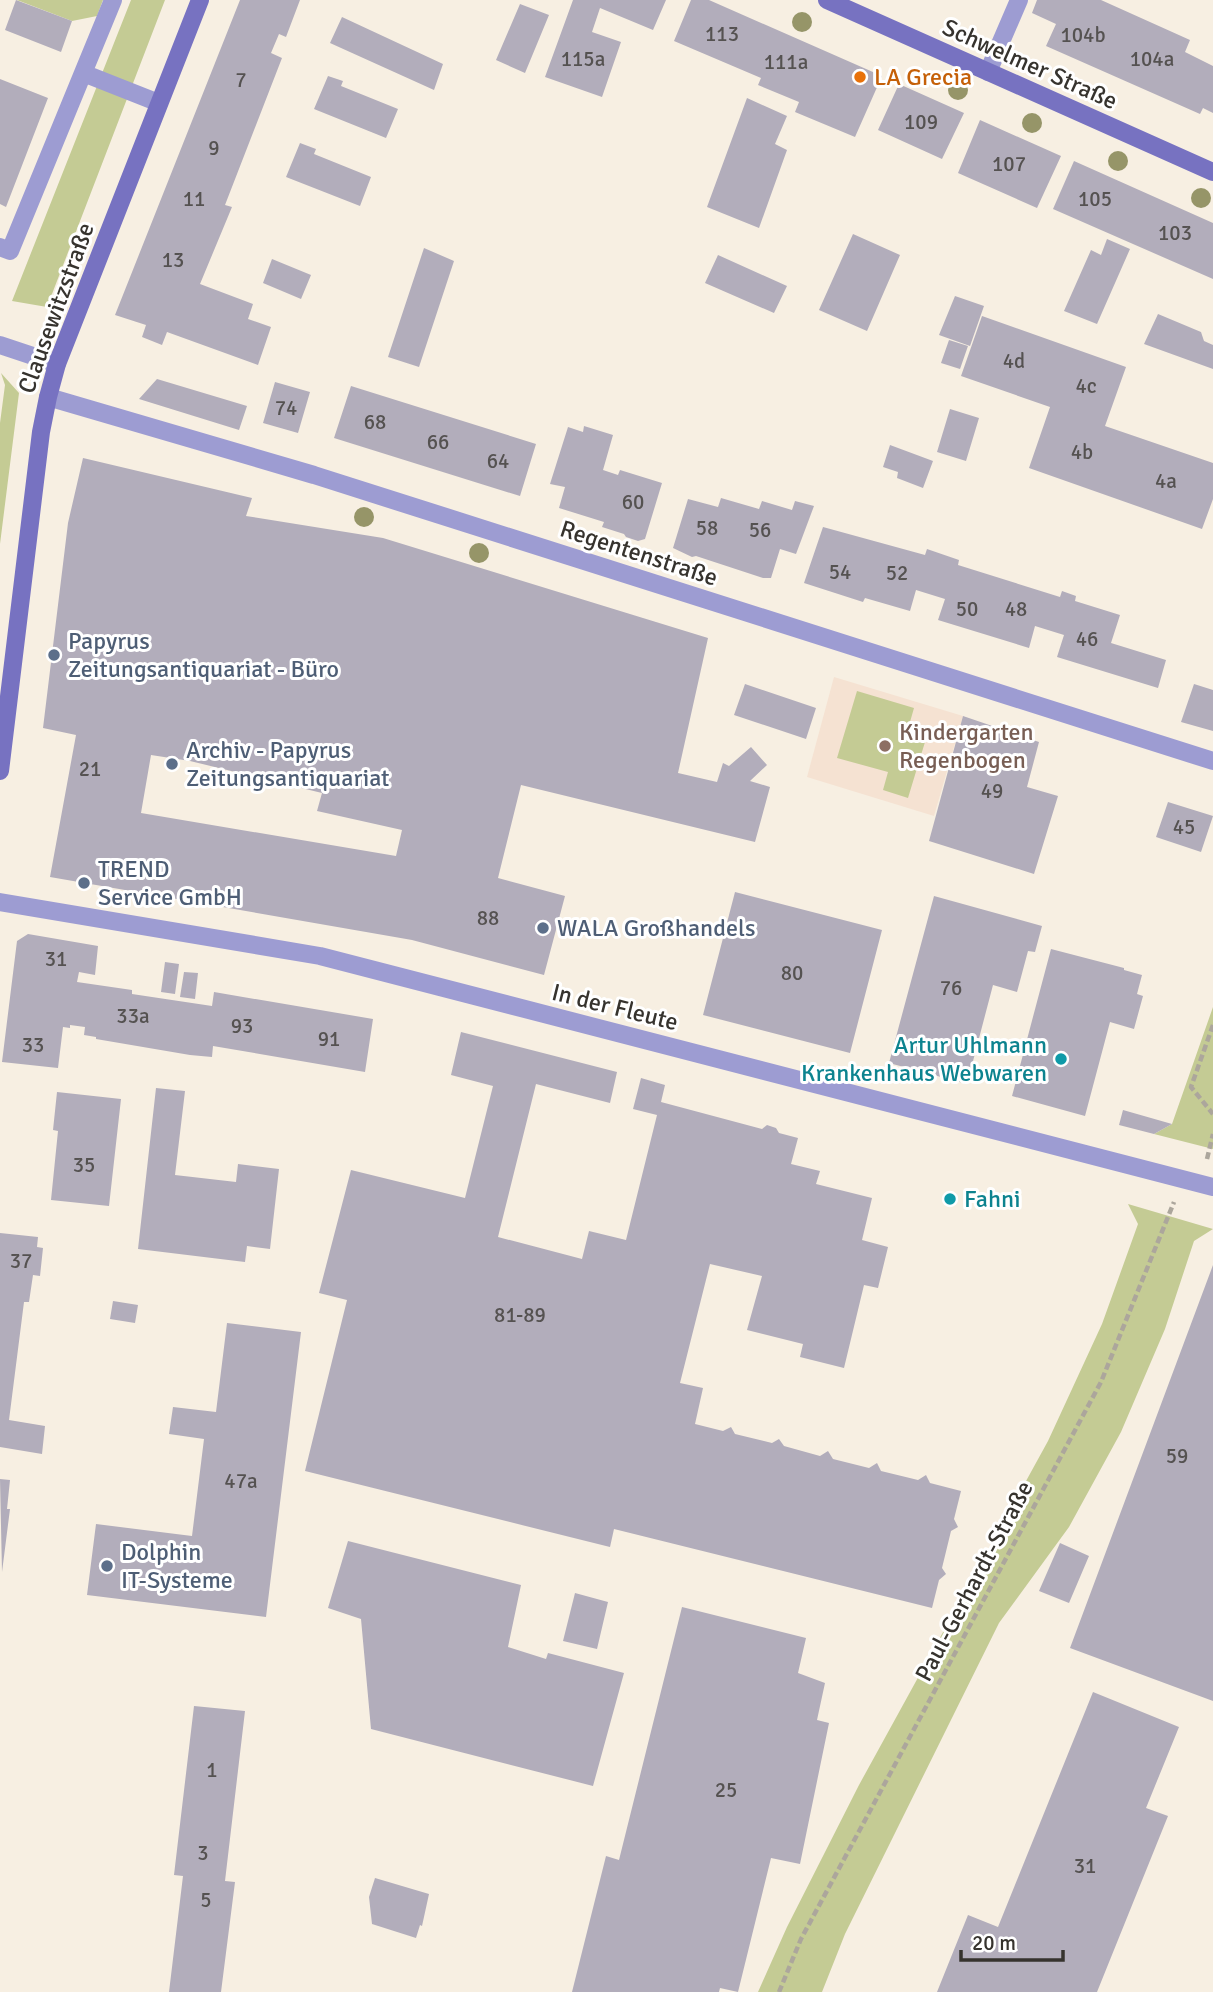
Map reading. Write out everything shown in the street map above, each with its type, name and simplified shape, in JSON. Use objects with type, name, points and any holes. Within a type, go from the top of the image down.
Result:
[{"type":"street","points":[[0,247],[10,251],[113,0]]},
{"type":"street","name":"Clausewitzstraße","points":[[0,771],[41,432],[48,397],[57,364],[200,0]]},
{"type":"street","name":"Schwelmer Straße","points":[[827,0],[1213,172]]},
{"type":"street","points":[[988,72],[1019,0]]},
{"type":"street","points":[[83,74],[159,103]]},
{"type":"street","points":[[0,345],[57,364]]},
{"type":"street","name":"Regentenstraße","points":[[48,397],[314,475],[1213,761]]},
{"type":"street","name":"In der Fleute","points":[[0,902],[320,956],[1213,1187]]},
{"type":"path","points":[[1213,1025],[1191,1087],[1213,1114]]},
{"type":"path","name":"Paul-Gerhardt-Straße","points":[[779,1992],[801,1939],[1101,1382],[1184,1179]]},
{"type":"shaded area","name":"Kindergarten Regenbogen","points":[[834,677],[963,716],[934,816],[807,777]]},
{"type":"green space","points":[[17,0],[103,0],[97,16],[72,21]]},
{"type":"green space","points":[[131,0],[165,0],[47,307],[12,301]]},
{"type":"green space","points":[[1,373],[19,393],[0,544],[0,423],[5,385]]},
{"type":"green space","points":[[857,691],[914,708],[906,736],[925,742],[908,798],[883,790],[888,772],[837,758]]},
{"type":"green space","points":[[1213,1007],[1213,1149],[1154,1134],[1172,1124]]},
{"type":"green space","points":[[1128,1204],[1213,1229],[1194,1241],[1165,1329],[1121,1432],[1069,1527],[999,1623],[845,1934],[822,1992],[758,1992],[787,1927],[859,1785],[1048,1441],[1102,1324],[1138,1224]]},
{"type":"building","points":[[16,0],[72,21],[61,52],[5,30]]},
{"type":"building","points":[[240,0],[300,0],[286,37],[279,34],[271,53],[282,58],[225,205],[232,207],[200,284],[253,304],[248,319],[271,327],[258,365],[167,332],[162,345],[142,337],[146,325],[115,315]]},
{"type":"building","points":[[573,0],[666,0],[653,30],[600,8],[592,32],[621,42],[602,97],[545,77]]},
{"type":"building","points":[[691,0],[709,0],[882,76],[855,137],[795,112],[799,102],[758,85],[761,78],[674,41]]},
{"type":"building","points":[[1037,0],[1101,0],[1190,40],[1185,52],[1213,66],[1213,113],[1203,108],[1200,114],[1046,46],[1056,24],[1032,13]]},
{"type":"building","points":[[520,4],[549,15],[525,73],[496,60]]},
{"type":"building","points":[[342,17],[443,64],[434,90],[330,43]]},
{"type":"building","points":[[328,76],[343,81],[341,86],[398,109],[386,138],[314,109]]},
{"type":"building","points":[[0,79],[48,98],[6,207],[0,204]]},
{"type":"building","points":[[899,84],[964,113],[942,159],[878,130]]},
{"type":"building","points":[[747,98],[787,116],[775,144],[787,150],[759,228],[707,207]]},
{"type":"building","points":[[980,120],[1061,156],[1037,208],[958,173]]},
{"type":"building","points":[[300,143],[316,149],[314,154],[371,177],[360,206],[286,177]]},
{"type":"building","points":[[1074,161],[1213,223],[1213,279],[1053,209]]},
{"type":"building","points":[[853,234],[900,255],[867,331],[819,310]]},
{"type":"building","points":[[1107,239],[1130,249],[1097,324],[1064,311],[1091,250],[1101,255]]},
{"type":"building","points":[[424,248],[454,261],[419,367],[388,357]]},
{"type":"building","points":[[718,255],[787,286],[774,313],[705,283]]},
{"type":"building","points":[[272,259],[311,275],[301,299],[263,283]]},
{"type":"building","points":[[955,296],[984,306],[970,346],[939,335]]},
{"type":"building","points":[[1158,314],[1201,332],[1204,341],[1213,345],[1213,369],[1144,344]]},
{"type":"building","points":[[982,316],[1126,367],[1105,426],[1213,463],[1213,499],[1202,529],[1029,468],[1050,407],[961,376]]},
{"type":"building","points":[[949,340],[968,346],[960,369],[941,363]]},
{"type":"building","points":[[157,379],[247,406],[239,430],[139,399]]},
{"type":"building","points":[[275,382],[310,392],[298,433],[263,423]]},
{"type":"building","points":[[351,386],[536,444],[520,496],[334,438]]},
{"type":"building","points":[[950,409],[979,418],[966,461],[937,452]]},
{"type":"building","points":[[584,426],[613,435],[603,470],[618,475],[620,470],[662,483],[645,539],[638,541],[626,537],[602,527],[604,522],[559,508],[565,487],[550,484],[568,427],[583,432]]},
{"type":"building","points":[[890,445],[933,461],[923,488],[897,478],[898,472],[883,467]]},
{"type":"building","points":[[83,458],[252,498],[246,516],[383,538],[708,638],[678,773],[717,782],[723,763],[729,766],[751,747],[767,765],[750,781],[770,787],[755,842],[521,785],[498,878],[565,896],[544,975],[412,940],[50,877],[76,735],[43,728],[68,523]],"holes":[[[151,755],[190,761],[322,793],[317,811],[402,830],[396,856],[141,813]]]},
{"type":"building","points":[[721,498],[759,509],[762,501],[792,510],[795,501],[814,506],[796,554],[780,549],[771,578],[692,557],[673,548],[688,499],[718,507]]},
{"type":"building","points":[[823,527],[925,555],[927,549],[959,560],[958,565],[1060,597],[1062,591],[1076,596],[1075,601],[1120,615],[1111,643],[1166,660],[1158,688],[1057,657],[1064,635],[1035,626],[1029,648],[938,620],[945,599],[916,590],[910,611],[865,598],[863,602],[804,583]]},
{"type":"building","points":[[745,684],[816,708],[806,739],[734,715]]},
{"type":"building","points":[[1194,684],[1213,690],[1213,731],[1181,722]]},
{"type":"building","points":[[963,716],[1039,742],[1027,787],[1058,796],[1034,874],[929,841]]},
{"type":"building","points":[[1168,802],[1213,816],[1201,852],[1156,837]]},
{"type":"building","points":[[735,892],[882,930],[850,1053],[703,1015]]},
{"type":"building","points":[[934,896],[1042,926],[1035,952],[1028,951],[1017,992],[993,985],[967,1084],[889,1063]]},
{"type":"building","points":[[28,934],[98,946],[95,975],[79,972],[77,982],[132,990],[132,994],[212,1006],[214,992],[373,1019],[365,1072],[213,1046],[212,1057],[190,1055],[96,1039],[84,1035],[85,1027],[70,1025],[70,1028],[63,1027],[58,1068],[2,1062],[17,941]]},
{"type":"building","name":"Artur Uhlmann Krankenhaus Webwaren","points":[[1051,949],[1142,975],[1137,994],[1143,996],[1134,1029],[1110,1022],[1085,1116],[1012,1096]]},
{"type":"building","points":[[165,962],[179,964],[175,994],[161,992]]},
{"type":"building","points":[[184,972],[198,973],[195,999],[180,997]]},
{"type":"building","points":[[461,1032],[617,1072],[610,1103],[536,1084],[498,1237],[582,1259],[589,1231],[626,1240],[657,1115],[633,1109],[641,1078],[665,1085],[661,1102],[762,1129],[767,1125],[776,1128],[779,1133],[798,1138],[791,1164],[820,1171],[816,1184],[872,1198],[862,1240],[888,1247],[878,1288],[864,1285],[844,1368],[800,1357],[803,1344],[747,1330],[762,1276],[710,1264],[680,1383],[703,1388],[695,1424],[723,1431],[731,1427],[735,1434],[772,1443],[779,1439],[784,1446],[820,1456],[828,1451],[833,1459],[869,1468],[877,1463],[881,1471],[918,1480],[926,1475],[930,1483],[961,1491],[954,1519],[958,1527],[951,1531],[942,1568],[946,1574],[939,1580],[932,1608],[614,1529],[610,1547],[305,1471],[347,1300],[319,1293],[351,1170],[465,1198],[493,1086],[451,1075]]},
{"type":"building","points":[[156,1088],[185,1091],[175,1175],[236,1182],[238,1164],[279,1169],[270,1249],[247,1246],[245,1262],[138,1249]]},
{"type":"building","points":[[57,1092],[121,1099],[109,1206],[51,1200],[58,1131],[53,1130]]},
{"type":"building","points":[[1123,1110],[1172,1124],[1154,1134],[1119,1125]]},
{"type":"building","points":[[0,1233],[38,1237],[37,1247],[43,1248],[40,1276],[33,1275],[29,1302],[24,1302],[9,1420],[45,1426],[42,1454],[0,1447]]},
{"type":"building","points":[[1213,1265],[1213,1701],[1070,1648]]},
{"type":"building","points":[[113,1301],[138,1305],[135,1323],[110,1319]]},
{"type":"building","points":[[227,1323],[301,1332],[266,1617],[87,1595],[96,1524],[192,1536],[204,1439],[169,1434],[173,1407],[216,1412]]},
{"type":"building","points":[[0,1479],[10,1480],[7,1509],[10,1509],[2,1572]]},
{"type":"building","points":[[348,1541],[521,1585],[508,1647],[546,1659],[548,1653],[624,1673],[593,1786],[371,1729],[361,1619],[328,1608]]},
{"type":"building","points":[[1060,1543],[1089,1556],[1069,1603],[1039,1591]]},
{"type":"building","points":[[575,1593],[608,1602],[597,1649],[563,1641]]},
{"type":"building","points":[[682,1607],[806,1638],[798,1673],[825,1683],[817,1720],[829,1723],[800,1864],[771,1858],[738,1992],[720,1988],[719,1992],[572,1992],[606,1856],[619,1860]]},
{"type":"building","points":[[1093,1692],[1179,1727],[1146,1808],[1168,1816],[1097,1992],[937,1992],[968,1915],[998,1927]]},
{"type":"building","points":[[194,1706],[245,1711],[225,1881],[235,1882],[221,1992],[169,1992],[183,1876],[174,1875]]},
{"type":"building","points":[[375,1878],[429,1894],[422,1926],[420,1925],[416,1938],[372,1924],[369,1897]]},
{"type":"place","name":"LA Grecia","points":[[860,77]]},
{"type":"place","name":"Papyrus Zeitungsantiquariat - Büro","points":[[54,655]]},
{"type":"place","name":"Kindergarten Regenbogen","points":[[885,746]]},
{"type":"place","name":"Archiv - Papyrus Zeitungsantiquariat","points":[[172,764]]},
{"type":"place","name":"TREND Service GmbH","points":[[84,883]]},
{"type":"place","name":"WALA Großhandels","points":[[543,928]]},
{"type":"place","name":"Artur Uhlmann Krankenhaus Webwaren","points":[[1061,1059]]},
{"type":"place","name":"Fahni","points":[[950,1199]]},
{"type":"place","name":"Dolphin IT-Systeme","points":[[107,1566]]}]
